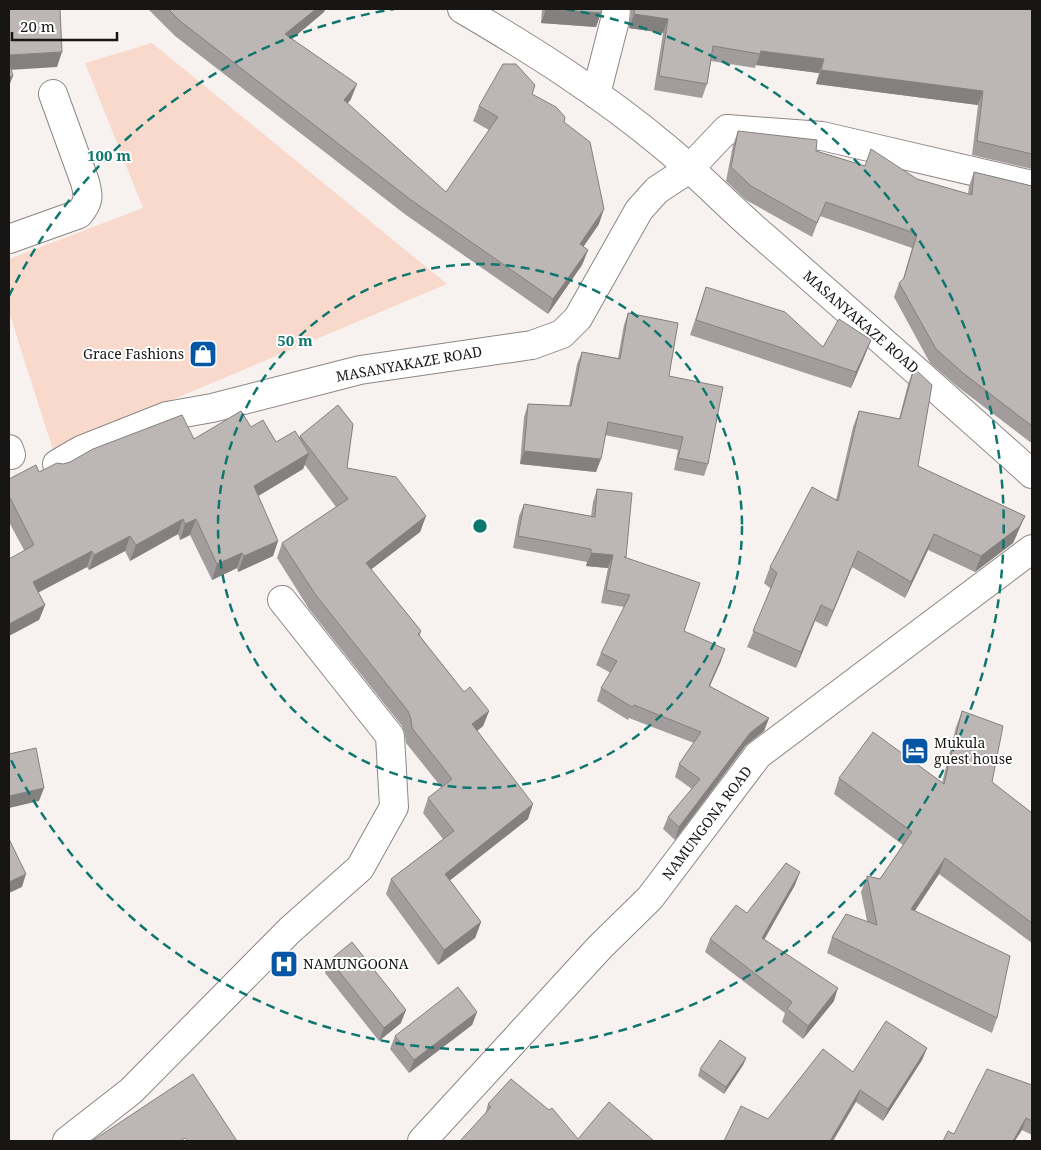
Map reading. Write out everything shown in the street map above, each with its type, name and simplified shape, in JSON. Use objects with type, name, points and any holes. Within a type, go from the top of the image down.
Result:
[{"type":"street","name":"MASANYAKAZE ROAD","points":[[462,9],[526,47],[596,94],[664,146],[757,232],[873,332],[1032,474]]},
{"type":"street","points":[[596,94],[615,20],[616,9]]},
{"type":"street","points":[[9,239],[79,214],[87,205],[88,194],[85,182],[53,94]]},
{"type":"street","name":"MASANYAKAZE ROAD","points":[[57,464],[81,450],[167,416],[212,408],[360,370],[532,344],[562,334],[578,318],[639,210],[657,190],[689,169],[727,130],[822,136],[1032,185]]},
{"type":"street","name":"NAMUNGONA ROAD","points":[[422,1141],[600,947],[650,898],[758,755],[1032,550]]},
{"type":"street","points":[[67,1141],[131,1092],[290,930],[360,868],[394,807],[390,736],[282,600]]},
{"type":"shaded area","points":[[152,43],[447,284],[53,450],[9,312],[9,259],[143,208],[85,63]]},
{"type":"building","points":[[9,9],[60,9],[62,52],[9,55]]},
{"type":"building","points":[[168,9],[316,9],[285,34],[357,84],[344,100],[446,192],[498,117],[479,106],[503,64],[516,64],[535,85],[532,94],[556,107],[565,117],[564,122],[590,142],[604,209],[580,244],[588,250],[553,299],[411,200],[180,21]]},
{"type":"building","points":[[548,9],[602,9],[601,13]]},
{"type":"building","points":[[635,9],[1032,9],[1032,154],[977,141],[983,91],[821,70],[824,59],[761,51],[760,54],[713,46],[707,84],[659,76],[668,19],[634,14]]},
{"type":"building","points":[[9,62],[13,76],[9,77]]},
{"type":"building","points":[[738,131],[817,140],[816,151],[865,166],[871,149],[917,179],[972,195],[974,172],[1032,186],[1032,426],[963,373],[936,349],[899,283],[904,278],[917,234],[826,202],[817,223],[751,186],[731,167]]},
{"type":"building","points":[[706,287],[785,312],[823,347],[839,319],[871,340],[856,372],[696,320]]},
{"type":"building","points":[[628,313],[678,323],[669,376],[723,387],[708,464],[678,458],[683,437],[608,422],[601,459],[524,451],[528,404],[571,406],[582,352],[620,359]]},
{"type":"building","points":[[914,368],[932,385],[918,466],[1025,516],[1019,527],[981,556],[934,534],[911,582],[858,551],[833,611],[821,605],[801,652],[753,631],[777,573],[770,567],[812,487],[838,501],[859,411],[900,419]]},
{"type":"building","points":[[338,405],[353,424],[347,468],[396,477],[426,516],[366,563],[421,631],[418,634],[464,692],[470,687],[489,711],[472,724],[533,804],[445,874],[481,922],[444,950],[391,879],[454,831],[428,798],[452,779],[412,728],[408,711],[315,594],[282,543],[348,499],[300,436]]},
{"type":"building","points":[[241,411],[251,427],[263,420],[276,442],[295,431],[309,453],[254,486],[278,541],[244,556],[242,553],[217,564],[196,519],[185,524],[183,519],[136,545],[130,536],[94,555],[92,551],[33,582],[45,605],[9,624],[9,559],[34,545],[9,496],[9,479],[36,465],[39,472],[57,463],[70,462],[93,449],[182,415],[194,439]]},
{"type":"building","points":[[597,489],[632,493],[626,557],[624,557],[700,583],[684,631],[725,649],[709,686],[769,718],[750,733],[679,827],[668,817],[700,779],[679,764],[701,732],[634,705],[632,707],[601,688],[617,661],[601,653],[630,595],[606,590],[613,555],[591,553],[591,549],[518,536],[524,504],[595,517]]},
{"type":"building","points":[[962,711],[1003,726],[992,782],[1032,813],[1032,923],[945,858],[911,909],[1010,956],[997,1018],[832,937],[846,914],[877,925],[867,876],[880,879],[912,832],[839,778],[873,732],[944,784]]},
{"type":"building","points":[[36,748],[44,788],[9,796],[9,754]]},
{"type":"building","points":[[9,839],[26,874],[9,882]]},
{"type":"building","points":[[786,863],[800,872],[762,938],[838,988],[808,1026],[787,1009],[792,1002],[710,939],[736,905],[747,913]]},
{"type":"building","points":[[352,942],[406,1010],[384,1028],[330,960]]},
{"type":"building","points":[[458,987],[477,1012],[414,1060],[395,1036]]},
{"type":"building","points":[[886,1021],[927,1048],[888,1109],[860,1090],[830,1141],[724,1141],[741,1106],[768,1119],[823,1049],[853,1072]]},
{"type":"building","points":[[720,1040],[746,1058],[726,1087],[700,1069]]},
{"type":"building","points":[[987,1069],[1032,1085],[1032,1121],[1026,1118],[1013,1141],[943,1141],[948,1131],[954,1134]]},
{"type":"building","points":[[193,1074],[237,1141],[188,1141],[185,1138],[180,1141],[92,1141]]},
{"type":"building","points":[[511,1079],[549,1110],[552,1108],[578,1139],[609,1102],[654,1141],[460,1141],[491,1107],[488,1104]]},
{"type":"place","name":"Grace Fashions","points":[[203,354]]},
{"type":"place","name":"Mukula guest house","points":[[915,751]]},
{"type":"place","name":"NAMUNGOONA","points":[[284,964]]}]
